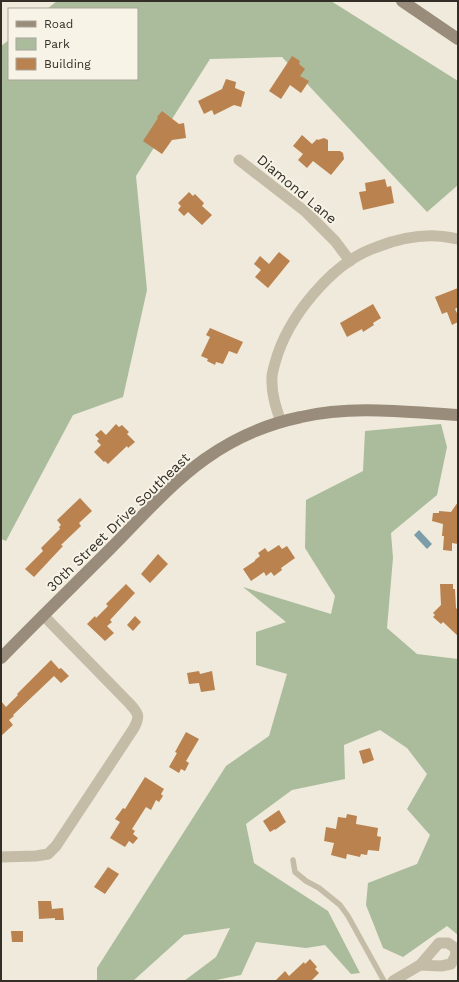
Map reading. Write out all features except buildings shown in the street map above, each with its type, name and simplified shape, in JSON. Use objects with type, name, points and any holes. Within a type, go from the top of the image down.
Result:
[{"type":"main road","points":[[402,1],[458,39]]},
{"type":"main road","name":"30th Street Drive Southeast","points":[[1,658],[172,487],[205,459],[231,443],[266,427],[302,416],[343,411],[458,415]]},
{"type":"street","name":"Diamond Lane","points":[[239,160],[306,212],[335,241],[350,260]]},
{"type":"street","points":[[281,422],[274,404],[272,377],[279,348],[294,320],[314,294],[350,260],[376,247],[407,239],[436,236],[458,238]]},
{"type":"street","points":[[1,856],[36,856],[48,854],[56,846],[134,728],[138,718],[137,711],[43,615]]},
{"type":"street","points":[[393,981],[420,965]]},
{"type":"lane","points":[[293,860],[295,872],[335,901],[348,916],[384,981]]},
{"type":"green space","points":[[57,1],[331,1],[458,81],[458,185],[427,212],[282,57],[210,59],[136,176],[147,290],[123,397],[73,415],[6,541],[1,539],[1,46],[8,41],[8,80],[138,80],[138,8],[48,8]]},
{"type":"green space","points":[[441,424],[447,447],[437,495],[391,533],[393,558],[387,628],[417,654],[458,659],[458,935],[447,926],[403,957],[383,948],[366,905],[368,883],[417,864],[430,835],[407,809],[427,774],[407,748],[380,730],[344,745],[345,779],[292,790],[246,824],[254,863],[328,911],[360,973],[351,974],[325,945],[306,948],[256,942],[241,975],[211,981],[184,981],[216,957],[230,928],[184,935],[133,981],[97,981],[97,968],[226,766],[269,736],[287,674],[256,665],[256,632],[286,622],[243,587],[331,614],[335,596],[305,548],[306,500],[363,471],[365,431]]},
{"type":"water","points":[[419,530],[432,544],[427,549],[414,535]]}]
